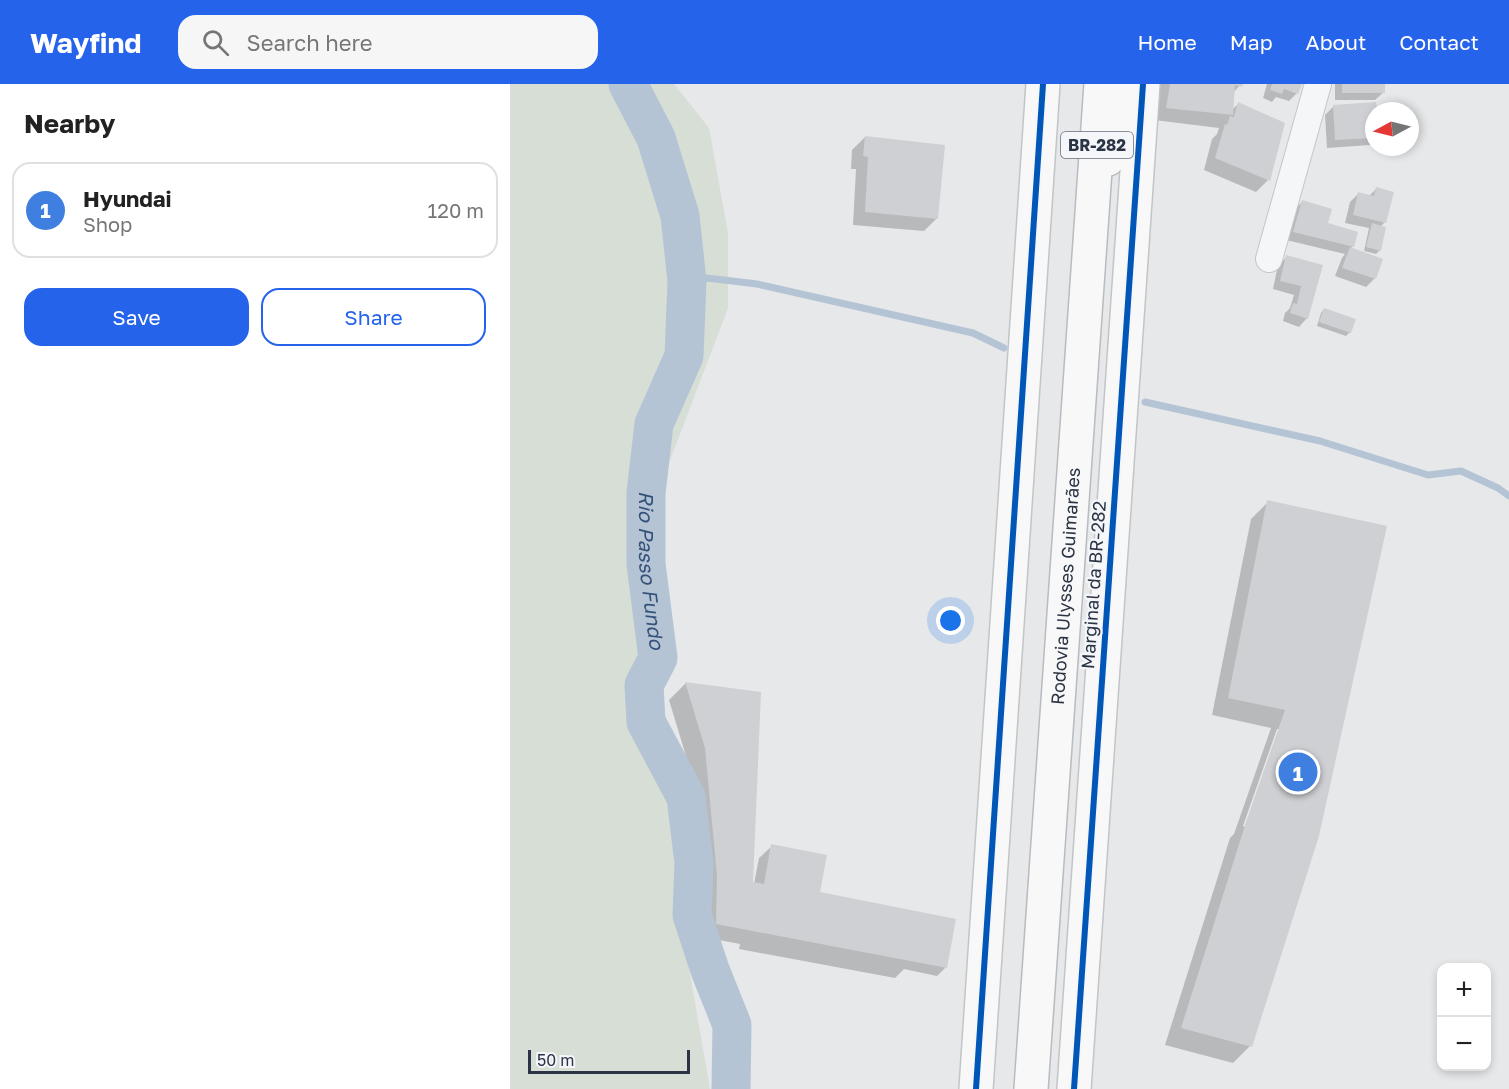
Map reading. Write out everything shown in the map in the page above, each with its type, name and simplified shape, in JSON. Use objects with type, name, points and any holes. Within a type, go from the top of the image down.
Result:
[{"type":"main road","points":[[976,1089],[1043,84]]},
{"type":"main road","name":"Rodovia Ulysses Guimarães","points":[[1031,1089],[1101,84]]},
{"type":"main road","points":[[1093,206],[1132,84]]},
{"type":"main road","name":"Marginal da BR-282","points":[[1074,1089],[1143,84]]},
{"type":"street","points":[[1269,259],[1318,84]]},
{"type":"shaded area","points":[[510,84],[674,84],[709,128],[728,233],[728,308],[637,547],[690,974],[710,1089],[510,1089]]},
{"type":"building","points":[[1170,84],[1243,84],[1242,87],[1235,85],[1233,115],[1166,108]]},
{"type":"building","points":[[1272,84],[1302,84],[1298,94],[1284,89],[1282,94],[1270,90]]},
{"type":"building","points":[[1342,84],[1385,84],[1385,93],[1342,93]]},
{"type":"building","points":[[1238,102],[1285,123],[1270,181],[1215,158],[1225,124],[1227,125],[1230,116],[1234,117]]},
{"type":"building","points":[[1365,103],[1365,138],[1335,140],[1333,105]]},
{"type":"building","points":[[865,136],[945,145],[938,219],[865,212],[868,157],[863,156]]},
{"type":"building","points":[[1376,187],[1394,192],[1386,223],[1353,215],[1358,192],[1374,196]]},
{"type":"building","points":[[1302,200],[1332,209],[1328,223],[1358,232],[1354,247],[1293,232]]},
{"type":"building","points":[[1372,223],[1386,227],[1381,251],[1366,247]]},
{"type":"building","points":[[1350,247],[1383,259],[1376,279],[1342,268]]},
{"type":"building","points":[[1286,255],[1323,265],[1308,319],[1290,313],[1293,303],[1297,304],[1301,286],[1280,281]]},
{"type":"building","points":[[1324,308],[1356,319],[1351,333],[1319,322]]},
{"type":"building","points":[[1267,500],[1387,526],[1319,836],[1252,1047],[1181,1028],[1247,819],[1285,710],[1228,698]]},
{"type":"building","points":[[685,682],[761,692],[753,882],[764,884],[771,844],[827,855],[820,892],[956,919],[947,968],[716,924],[717,876],[705,748]]},
{"type":"waterway","name":"Rio Passo Fundo","points":[[628,84],[656,138],[680,216],[687,281],[684,356],[654,424],[646,493],[646,564],[658,658],[644,685],[646,722],[686,797],[694,863],[692,915],[710,970],[732,1025],[731,1089]]},
{"type":"waterway","points":[[687,281],[707,278],[757,284],[973,333],[1004,348]]},
{"type":"waterway","points":[[1145,402],[1320,441],[1428,475],[1461,471],[1498,488],[1509,496]]},
{"type":"cycle path","points":[[976,1089],[1043,84]]},
{"type":"cycle path","points":[[1074,1089],[1143,84]]},
{"type":"place","name":"Hyundai","points":[[1298,772]]}]
